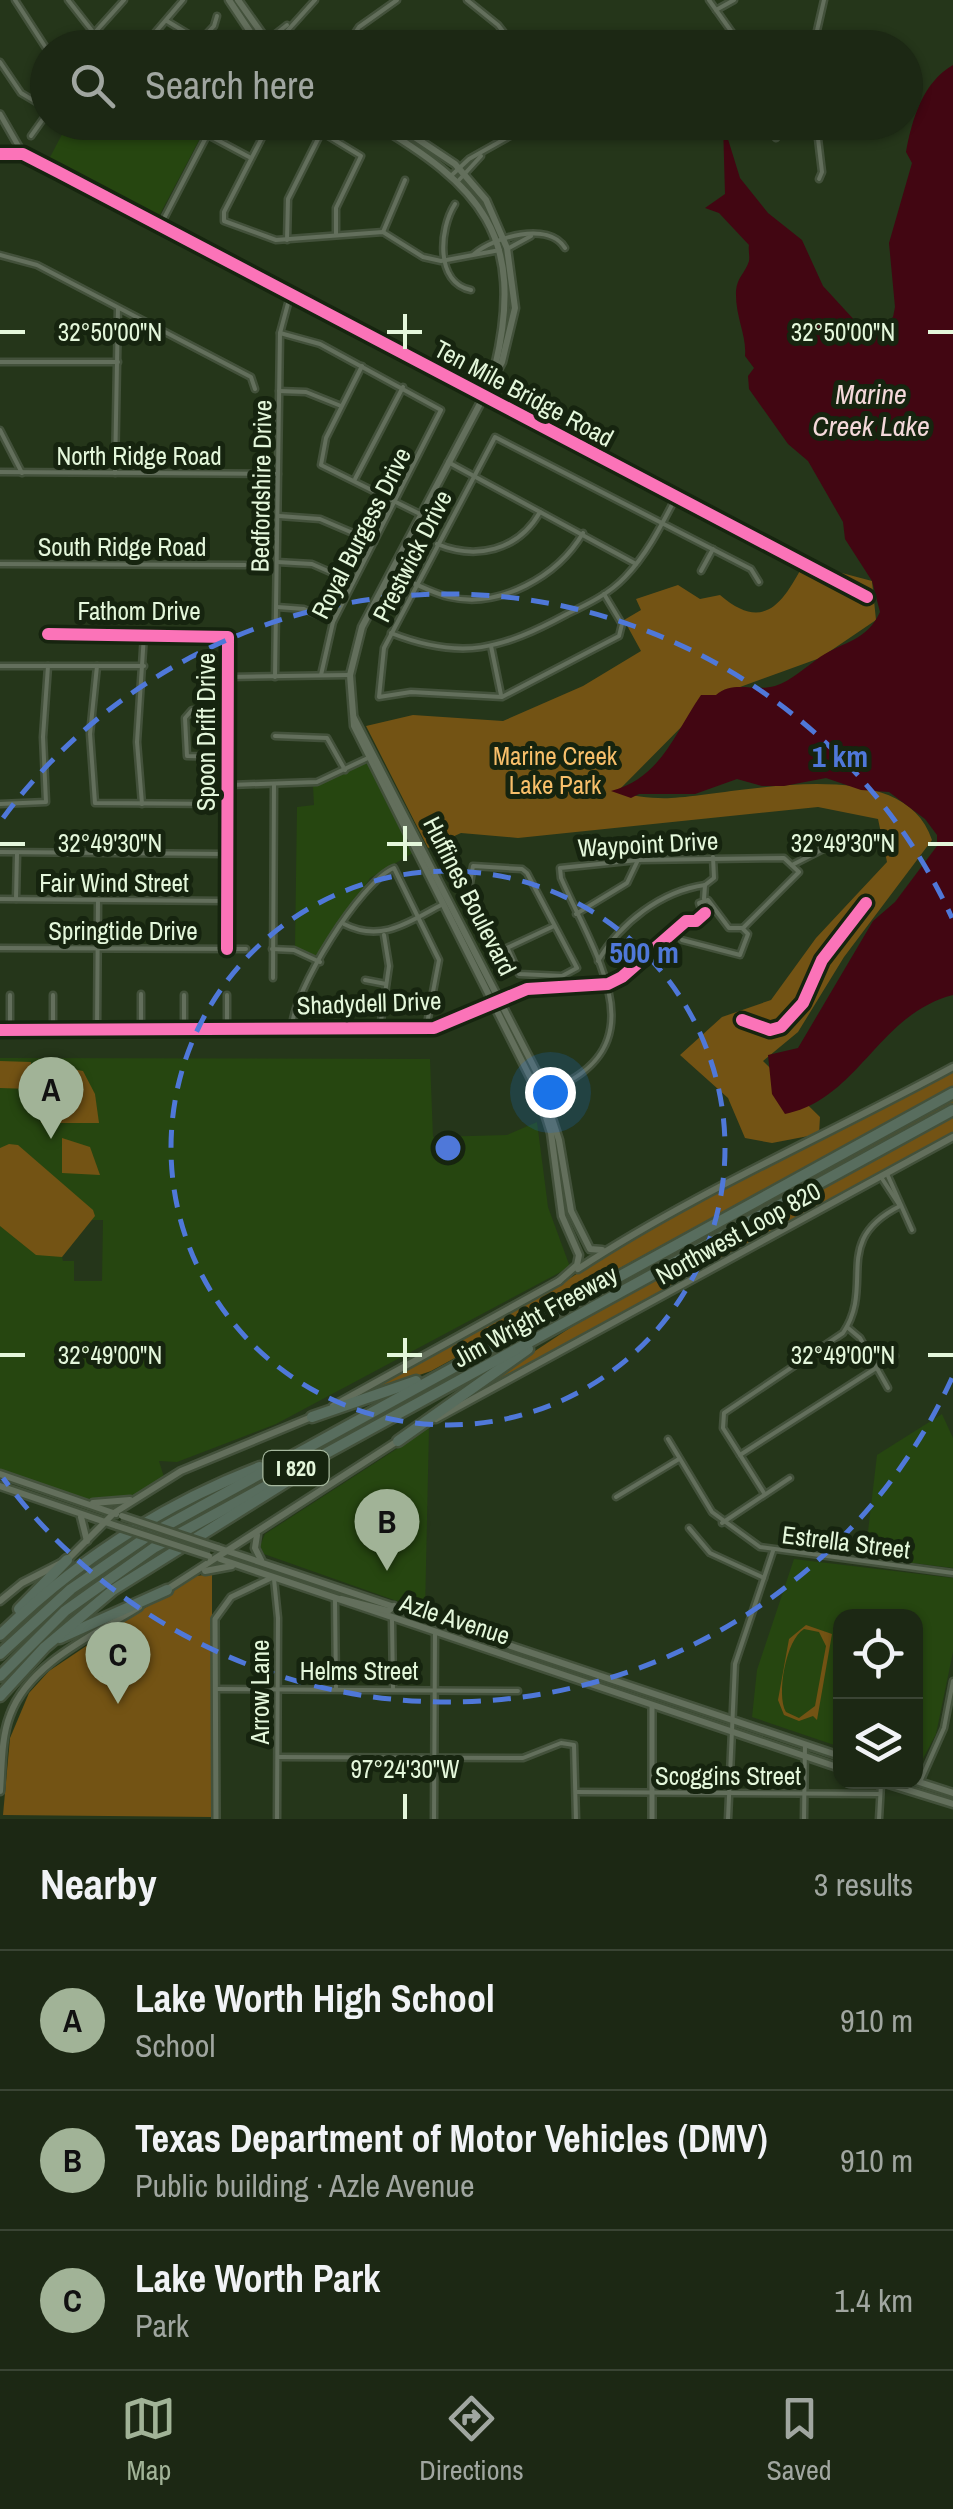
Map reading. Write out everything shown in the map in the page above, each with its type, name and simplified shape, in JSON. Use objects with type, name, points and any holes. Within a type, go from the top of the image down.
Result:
[{"type":"highway","name":"Jim Wright Freeway","points":[[0,1654],[105,1564],[446,1371],[953,1093]]},
{"type":"highway","name":"Jim Wright Freeway","points":[[0,1676],[44,1630],[105,1579],[154,1546],[953,1110]]},
{"type":"highway","points":[[398,1441],[580,1314]]},
{"type":"highway","points":[[312,1418],[446,1371]]},
{"type":"highway","points":[[0,1696],[50,1643],[124,1582],[266,1498],[320,1455]]},
{"type":"highway","points":[[0,1634],[68,1574],[146,1521],[219,1483],[281,1463]]},
{"type":"highway","points":[[0,1634],[67,1560]]},
{"type":"highway","points":[[50,1643],[166,1590]]},
{"type":"main road","points":[[228,0],[252,30]]},
{"type":"main road","points":[[238,0],[256,30]]},
{"type":"main road","name":"Huffines Boulevard","points":[[402,140],[459,174]]},
{"type":"main road","name":"Huffines Boulevard","points":[[415,140],[486,200],[502,245],[506,297],[494,373],[362,628],[350,675],[354,718],[542,1093],[566,1229],[579,1255],[577,1264],[559,1281]]},
{"type":"main road","name":"Northwest Loop 820","points":[[0,1601],[20,1584],[67,1560],[104,1522],[136,1498],[199,1460],[312,1418],[806,1139],[865,1114],[953,1067]]},
{"type":"main road","name":"Northwest Loop 820","points":[[0,1792],[6,1726],[26,1686],[53,1662],[398,1441],[953,1137]]},
{"type":"main road","name":"Huffines Boulevard","points":[[563,1196],[586,1244],[598,1250],[608,1249]]},
{"type":"main road","name":"Azle Avenue","points":[[0,1474],[833,1754]]},
{"type":"main road","name":"Azle Avenue","points":[[0,1486],[833,1766]]},
{"type":"main road","points":[[84,1503],[136,1498]]},
{"type":"main road","points":[[77,1512],[85,1520],[87,1541]]},
{"type":"main road","points":[[258,1532],[255,1548],[262,1562]]},
{"type":"main road","points":[[194,1574],[238,1565]]},
{"type":"main road","points":[[335,1599],[388,1612],[394,1606]]},
{"type":"main road","points":[[494,1654],[498,1640]]},
{"type":"main road","points":[[584,1683],[588,1670]]},
{"type":"main road","points":[[609,1692],[613,1678]]},
{"type":"main road","points":[[652,1706],[656,1693]]},
{"type":"main road","points":[[923,1783],[953,1792]]},
{"type":"main road","points":[[905,1789],[953,1804]]},
{"type":"street","points":[[15,0],[34,30]]},
{"type":"street","points":[[68,0],[91,30]]},
{"type":"street","points":[[95,30],[124,0]]},
{"type":"street","points":[[159,30],[183,0]]},
{"type":"street","points":[[283,30],[315,0]]},
{"type":"street","points":[[357,30],[396,0]]},
{"type":"street","points":[[466,0],[501,30]]},
{"type":"street","points":[[709,0],[730,30]]},
{"type":"street","points":[[716,10],[734,0]]},
{"type":"street","points":[[810,0],[823,2],[817,30]]},
{"type":"street","points":[[210,30],[216,16]]},
{"type":"street","points":[[167,21],[182,30]]},
{"type":"street","points":[[0,62],[21,93],[30,99]]},
{"type":"street","points":[[0,114],[23,154]]},
{"type":"street","points":[[160,226],[205,140]]},
{"type":"street","points":[[218,140],[252,158]]},
{"type":"street","points":[[261,140],[222,218],[256,236],[287,240],[383,232],[422,257],[446,261],[547,234],[565,248]]},
{"type":"street","points":[[287,240],[288,199],[317,140]]},
{"type":"street","points":[[334,140],[362,158],[336,208],[336,235]]},
{"type":"street","points":[[459,174],[504,140]]},
{"type":"street","points":[[818,140],[822,172],[818,179]]},
{"type":"street","name":"Ten Mile Bridge Road","points":[[0,154],[23,154],[866,597]]},
{"type":"street","points":[[383,232],[405,180]]},
{"type":"street","points":[[455,204],[445,230],[446,261],[451,281],[471,290]]},
{"type":"street","points":[[0,255],[37,265],[118,307],[250,377],[255,390]]},
{"type":"street","name":"Bedfordshire Drive","points":[[276,677],[280,333],[290,296]]},
{"type":"street","points":[[115,474],[118,307]]},
{"type":"street","points":[[280,333],[308,338],[403,388],[355,479]]},
{"type":"street","points":[[0,362],[118,362]]},
{"type":"street","points":[[362,366],[323,446],[321,466],[421,514]]},
{"type":"street","name":"Royal Burgess Drive","points":[[321,675],[333,622],[441,410],[403,388]]},
{"type":"street","points":[[279,391],[306,392],[342,406]]},
{"type":"street","points":[[0,430],[22,473]]},
{"type":"street","name":"Prestwick Drive","points":[[502,697],[411,692],[378,697],[382,654],[391,633],[495,437],[663,523]]},
{"type":"street","points":[[448,462],[636,564]]},
{"type":"street","name":"North Ridge Road","points":[[0,472],[278,474]]},
{"type":"street","points":[[391,633],[448,650],[518,640],[604,594],[636,564],[675,499]]},
{"type":"street","points":[[437,544],[461,553],[486,553],[523,534],[540,510]]},
{"type":"street","points":[[278,516],[320,519],[374,542]]},
{"type":"street","points":[[663,523],[754,570],[759,582]]},
{"type":"street","points":[[391,572],[464,600],[494,597],[554,568],[569,556],[582,533]]},
{"type":"street","points":[[701,570],[713,549]]},
{"type":"street","points":[[277,562],[312,564],[353,582]]},
{"type":"street","name":"South Ridge Road","points":[[0,564],[245,564]]},
{"type":"street","points":[[491,646],[502,697],[619,636],[622,624],[604,594]]},
{"type":"street","points":[[277,608],[304,609],[333,622]]},
{"type":"street","name":"Fathom Drive","points":[[48,634],[228,636]]},
{"type":"street","points":[[142,804],[137,742],[144,634]]},
{"type":"street","name":"Spoon Drift Drive","points":[[226,949],[228,636]]},
{"type":"street","points":[[0,666],[144,666]]},
{"type":"street","points":[[0,804],[46,803],[43,723],[48,666]]},
{"type":"street","points":[[97,666],[90,734],[95,803],[228,804]]},
{"type":"street","points":[[229,676],[350,675]]},
{"type":"street","points":[[228,757],[187,756],[185,735],[187,712],[229,710]]},
{"type":"street","points":[[276,736],[324,737],[345,770]]},
{"type":"street","points":[[228,785],[317,782],[371,756]]},
{"type":"street","points":[[274,784],[274,978]]},
{"type":"street","points":[[704,899],[729,928],[742,928],[799,872],[792,865],[839,841]]},
{"type":"street","points":[[0,852],[227,854]]},
{"type":"street","points":[[16,852],[16,900]]},
{"type":"street","points":[[598,961],[612,936],[666,896],[705,885],[714,878],[714,857]]},
{"type":"street","name":"Waypoint Drive","points":[[608,984],[560,868],[714,857],[784,858],[792,865]]},
{"type":"street","points":[[576,914],[627,883],[638,860]]},
{"type":"street","name":"Huffines Boulevard","points":[[508,949],[494,954],[468,894],[473,866],[522,868],[554,926]]},
{"type":"street","points":[[292,1028],[294,1008],[367,886],[394,868],[439,960],[426,1029]]},
{"type":"street","points":[[704,912],[698,908],[704,899],[705,885]]},
{"type":"street","name":"Fair Wind Street","points":[[0,900],[227,901]]},
{"type":"street","points":[[96,1030],[98,900]]},
{"type":"street","points":[[344,924],[366,932],[384,932],[446,903]]},
{"type":"street","points":[[542,1093],[586,1073],[602,1054],[612,1025],[608,984],[622,978],[686,921],[696,921],[711,908]]},
{"type":"street","points":[[554,926],[577,968],[562,976],[520,974],[508,949],[554,926]]},
{"type":"street","points":[[682,940],[740,955],[748,934],[742,928]]},
{"type":"street","points":[[380,1028],[389,966],[384,932]]},
{"type":"street","name":"Springtide Drive","points":[[0,948],[246,949]]},
{"type":"street","points":[[272,948],[294,950],[320,962]]},
{"type":"street","points":[[365,980],[386,984]]},
{"type":"street","name":"Shadydell Drive","points":[[0,1030],[426,1029],[453,1024],[526,989],[608,984]]},
{"type":"street","points":[[140,1031],[141,994]]},
{"type":"street","points":[[10,995],[10,1030]]},
{"type":"street","points":[[53,995],[53,1030]]},
{"type":"street","points":[[227,995],[227,1031]]},
{"type":"street","points":[[184,996],[184,1031]]},
{"type":"street","points":[[883,1174],[912,1230]]},
{"type":"street","points":[[764,1494],[724,1428],[726,1410],[829,1345],[846,1328],[853,1313],[860,1241],[874,1221],[900,1206]]},
{"type":"street","points":[[846,1328],[860,1338],[888,1388]]},
{"type":"street","points":[[740,1455],[896,1356]]},
{"type":"street","name":"Estrella Street","points":[[668,1439],[705,1504],[722,1523],[773,1551],[953,1573]]},
{"type":"street","points":[[616,1497],[679,1459]]},
{"type":"street","points":[[722,1523],[790,1478]]},
{"type":"street","points":[[689,1528],[710,1553],[764,1578]]},
{"type":"street","points":[[728,1819],[735,1664],[773,1551]]},
{"type":"street","points":[[216,1819],[218,1610],[232,1596],[273,1578],[279,1568]]},
{"type":"street","name":"Arrow Lane","points":[[273,1578],[278,1689],[277,1819]]},
{"type":"street","points":[[335,1599],[336,1689]]},
{"type":"street","points":[[434,1819],[436,1619]]},
{"type":"street","points":[[392,1620],[394,1688]]},
{"type":"street","points":[[923,1771],[944,1728],[953,1682]]},
{"type":"street","name":"Helms Street","points":[[216,1688],[518,1691]]},
{"type":"street","points":[[652,1706],[652,1819]]},
{"type":"street","points":[[278,1757],[522,1758],[561,1743],[574,1745],[576,1819]]},
{"type":"street","points":[[804,1819],[805,1744]]},
{"type":"street","points":[[880,1819],[881,1789]]},
{"type":"street","name":"Scoggins Street","points":[[576,1792],[880,1794]]},
{"type":"shaded area","points":[[59,140],[199,140],[158,218],[48,161]]},
{"type":"shaded area","points":[[367,763],[413,853],[370,878],[319,957],[295,947],[297,807],[314,805],[313,786]]},
{"type":"shaded area","points":[[0,1058],[430,1059],[433,1137],[507,1135],[537,1122],[548,1207],[570,1267],[276,1424],[177,1462],[159,1461],[164,1477],[131,1497],[87,1500],[0,1471]],"holes":[[[91,1220],[103,1220],[102,1281],[74,1281],[74,1261],[63,1261],[62,1257]]]},
{"type":"shaded area","points":[[942,1414],[953,1438],[953,1568],[865,1557],[877,1455]]},
{"type":"shaded area","points":[[429,1428],[425,1611],[264,1554],[260,1546],[265,1534]]},
{"type":"shaded area","points":[[794,1559],[953,1578],[953,1652],[936,1734],[923,1759],[923,1609],[833,1609],[833,1745],[752,1717],[757,1670]]},
{"type":"green space","name":"Marine Creek Lake Park","points":[[804,563],[872,581],[876,620],[820,658],[710,698],[617,792],[664,798],[776,786],[855,787],[889,795],[915,812],[932,840],[844,957],[798,1032],[763,1061],[820,1117],[819,1134],[772,1143],[745,1138],[728,1098],[680,1055],[722,1017],[771,1000],[816,938],[887,862],[878,819],[818,807],[518,838],[461,833],[428,848],[366,726],[413,715],[503,721],[583,686],[641,651],[624,620],[641,610],[636,599],[678,585],[700,599],[720,595],[749,612],[760,612],[780,601]]},
{"type":"green space","points":[[0,1061],[31,1062],[30,1089],[0,1088]]},
{"type":"green space","points":[[40,1063],[83,1071],[95,1094],[99,1123],[41,1123]]},
{"type":"green space","points":[[953,1070],[953,1087],[431,1371],[361,1395],[572,1277],[630,1238],[805,1143]]},
{"type":"green space","points":[[953,1097],[953,1103],[169,1529]]},
{"type":"green space","points":[[953,1115],[953,1133],[435,1417],[585,1318]]},
{"type":"green space","points":[[62,1138],[90,1147],[100,1175],[62,1173]]},
{"type":"green space","points":[[18,1145],[93,1210],[95,1216],[62,1257],[36,1255],[0,1226],[0,1148]]},
{"type":"green space","points":[[212,1574],[212,1817],[3,1815],[10,1738],[29,1693],[49,1671],[119,1624],[196,1576]]},
{"type":"green space","points":[[806,1625],[832,1634],[817,1720],[813,1716],[799,1721],[784,1715],[778,1700],[789,1639]],"holes":[[[804,1629],[819,1632],[826,1646],[815,1706],[799,1718],[786,1712],[783,1704],[784,1668],[798,1635]]]},
{"type":"water","name":"Marine Creek Lake","points":[[953,65],[953,995],[927,1005],[906,1020],[832,1092],[785,1114],[772,1094],[768,1055],[798,1048],[873,921],[895,902],[937,846],[937,835],[925,819],[889,792],[861,790],[826,778],[784,786],[762,786],[737,779],[695,794],[639,794],[631,798],[611,791],[628,785],[654,765],[701,695],[716,695],[729,688],[781,684],[862,635],[880,612],[872,581],[845,539],[843,522],[808,461],[788,444],[749,389],[748,376],[754,368],[745,356],[736,291],[749,261],[749,245],[719,213],[705,208],[725,194],[723,140],[728,140],[740,178],[768,213],[802,240],[823,286],[857,323],[870,321],[879,328],[893,317],[895,307],[889,243],[912,163],[906,152],[909,140],[923,140],[923,97]]},
{"type":"cycle path","points":[[0,154],[23,154],[867,597]]},
{"type":"cycle path","points":[[48,634],[228,637],[227,949]]},
{"type":"cycle path","points":[[742,1020],[770,1030],[781,1027],[803,1003],[822,960],[866,903]]},
{"type":"cycle path","points":[[0,1030],[434,1028],[527,989],[608,984],[622,977],[686,921],[696,921],[705,913]]},
{"type":"place","name":"Lake Worth High School","points":[[51,1139]]},
{"type":"place","name":"Texas Department of Motor Vehicles (DMV)","points":[[387,1571]]},
{"type":"place","name":"Lake Worth Park","points":[[118,1704]]}]
